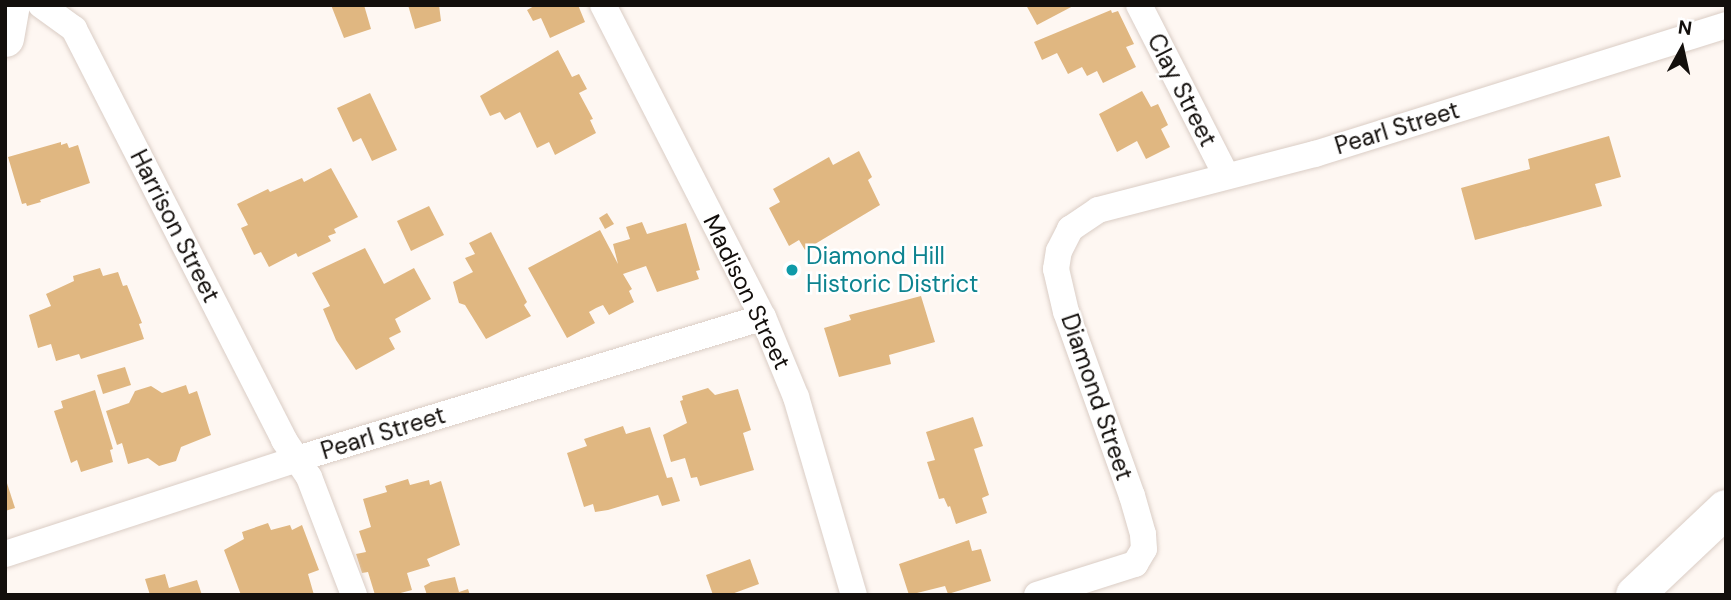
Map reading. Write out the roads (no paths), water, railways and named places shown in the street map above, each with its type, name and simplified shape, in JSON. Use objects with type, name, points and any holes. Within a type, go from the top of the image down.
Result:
[{"type":"highway","points":[[1635,595],[1726,509]]},
{"type":"main road","points":[[5,38],[11,5]]},
{"type":"street","name":"Harrison Street","points":[[41,5],[74,29],[284,440],[309,477],[354,595]]},
{"type":"street","name":"Madison Street","points":[[603,5],[763,317],[796,397],[853,595]]},
{"type":"street","name":"Clay Street","points":[[1139,5],[1226,175]]},
{"type":"street","name":"Pearl Street","points":[[1070,229],[1098,210],[1315,153],[1726,25]]},
{"type":"street","name":"Diamond Street","points":[[1037,595],[1135,564],[1144,549],[1143,534],[1066,312],[1056,269],[1059,251],[1070,229]]},
{"type":"street","name":"Pearl Street","points":[[5,554],[297,459],[763,317]]},
{"type":"place","name":"Diamond Hill Historic District","points":[[792,270]]}]
